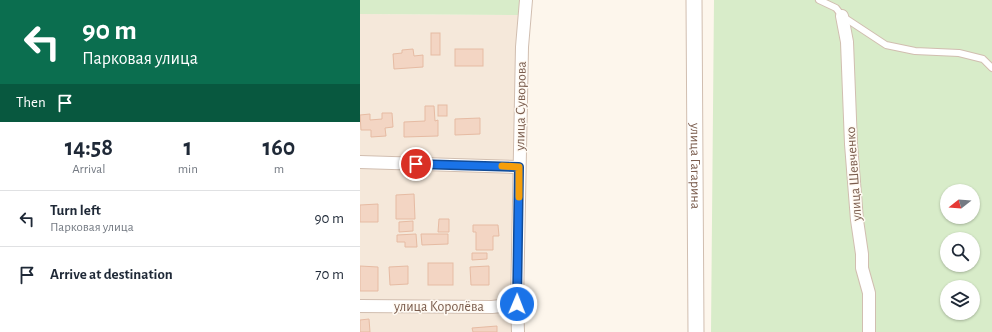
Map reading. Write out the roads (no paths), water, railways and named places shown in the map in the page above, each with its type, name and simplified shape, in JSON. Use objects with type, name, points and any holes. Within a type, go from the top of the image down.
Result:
[{"type":"street","name":"улица Суворова","points":[[518,332],[519,167],[522,47],[526,0]]},
{"type":"street","name":"улица Гагарина","points":[[694,0],[696,332]]},
{"type":"street","name":"улица Шевченко","points":[[842,16],[847,50],[851,144],[857,220],[862,254],[862,268],[869,293],[869,332]]},
{"type":"street","points":[[360,162],[519,167]]},
{"type":"street","name":"улица Королёва","points":[[360,306],[492,307],[517,304]]},
{"type":"lane","points":[[819,0],[836,8],[842,16],[886,46],[915,51],[959,53],[983,59],[992,68]]}]
